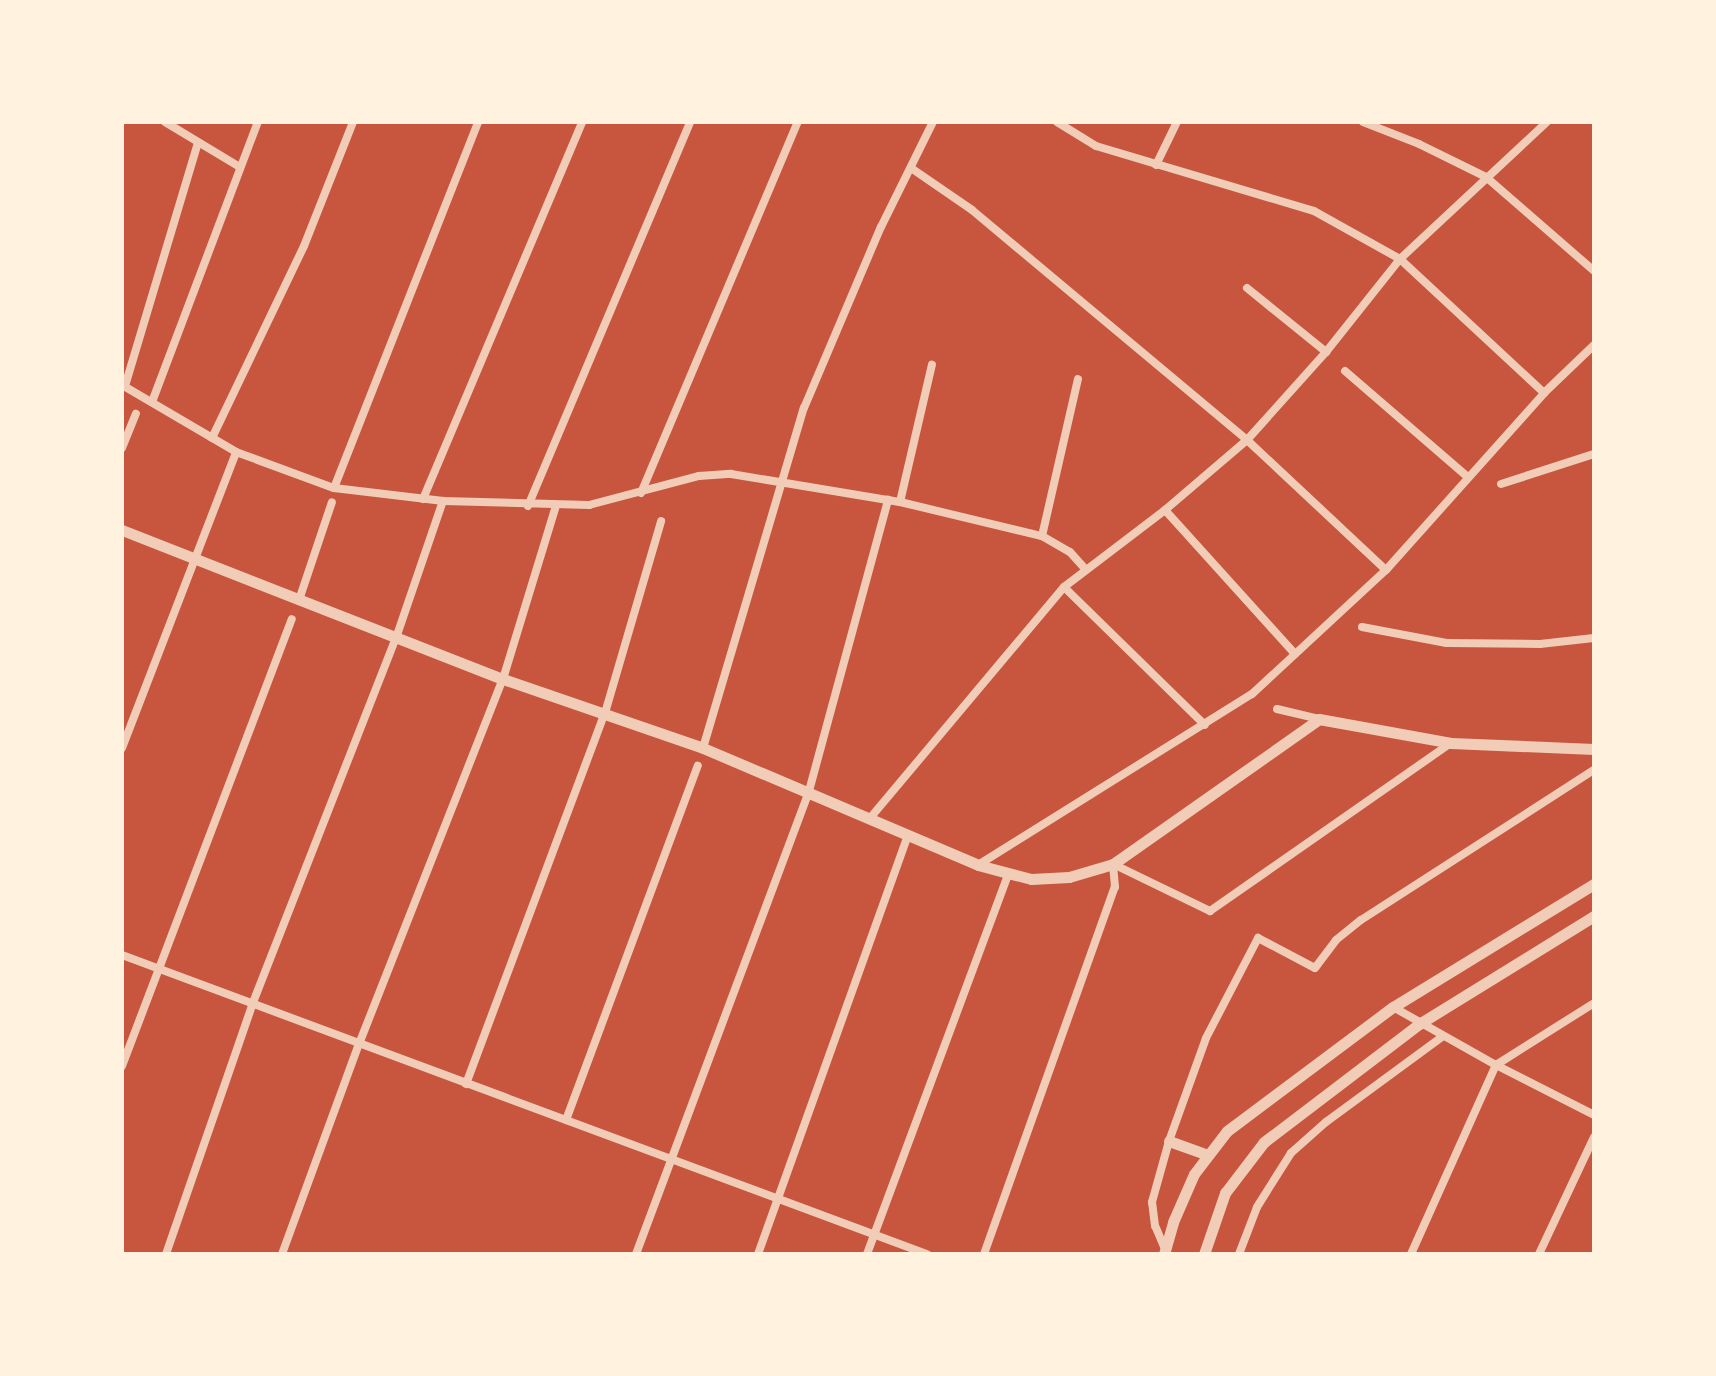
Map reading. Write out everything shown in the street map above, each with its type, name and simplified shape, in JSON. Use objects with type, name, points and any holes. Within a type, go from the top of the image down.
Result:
[{"type":"street","points":[[165,122],[240,167]]},
{"type":"street","points":[[152,402],[258,122]]},
{"type":"street","points":[[212,438],[304,246],[353,122]]},
{"type":"street","points":[[334,488],[478,122]]},
{"type":"street","points":[[423,499],[582,122]]},
{"type":"street","points":[[528,506],[690,122]]},
{"type":"street","points":[[641,493],[798,122]]},
{"type":"street","points":[[703,748],[804,408],[881,227],[933,122]]},
{"type":"street","points":[[1057,122],[1096,146],[1314,211],[1400,259],[1544,393]]},
{"type":"street","points":[[1156,165],[1177,122]]},
{"type":"street","points":[[1363,122],[1419,144],[1486,177],[1594,271]]},
{"type":"street","points":[[871,817],[1064,587],[1165,510],[1247,440],[1326,352],[1400,259],[1547,122]]},
{"type":"street","points":[[198,143],[123,385],[236,452],[334,488],[443,501],[528,506],[589,505],[699,476],[731,474],[900,502],[1042,536],[1070,552],[1086,570]]},
{"type":"street","points":[[911,168],[972,210],[1247,440],[1386,570]]},
{"type":"street","points":[[1247,288],[1326,352]]},
{"type":"street","points":[[978,865],[1252,694],[1386,570],[1544,393],[1594,345]]},
{"type":"street","points":[[900,502],[932,365]]},
{"type":"street","points":[[1345,371],[1468,477]]},
{"type":"street","points":[[1042,536],[1078,379]]},
{"type":"street","points":[[122,448],[136,414]]},
{"type":"street","points":[[122,748],[236,452]]},
{"type":"street","points":[[1501,484],[1594,454]]},
{"type":"street","points":[[636,1254],[809,791],[888,500]]},
{"type":"street","points":[[166,1254],[252,1005],[396,638],[443,501]]},
{"type":"street","points":[[299,600],[332,502]]},
{"type":"street","points":[[282,1254],[359,1044],[503,679],[556,506]]},
{"type":"street","points":[[1165,510],[1295,654]]},
{"type":"street","points":[[466,1084],[605,713],[661,521]]},
{"type":"street","points":[[122,530],[503,679],[703,748],[978,865],[1031,879],[1069,877],[1113,864],[1319,719]]},
{"type":"street","points":[[1064,587],[1205,725]]},
{"type":"street","points":[[122,1066],[292,619]]},
{"type":"street","points":[[1362,627],[1447,643],[1540,644],[1594,638]]},
{"type":"street","points":[[1277,709],[1451,743],[1594,749]]},
{"type":"street","points":[[1113,864],[1210,911],[1451,743]]},
{"type":"street","points":[[566,1120],[698,766]]},
{"type":"street","points":[[1165,1252],[1155,1226],[1152,1202],[1169,1141],[1206,1038],[1258,938],[1315,968],[1336,940],[1361,920],[1594,770]]},
{"type":"street","points":[[758,1254],[907,837]]},
{"type":"street","points":[[984,1254],[1115,887],[1113,864]]},
{"type":"street","points":[[867,1254],[1008,875]]},
{"type":"street","points":[[1165,1252],[1194,1174],[1227,1131],[1393,1007],[1594,884]]},
{"type":"street","points":[[1204,1254],[1225,1193],[1264,1142],[1419,1024],[1594,916]]},
{"type":"street","points":[[122,955],[927,1254]]},
{"type":"street","points":[[1411,1254],[1496,1065],[1594,1003]]},
{"type":"street","points":[[1393,1007],[1419,1024],[1594,1115]]},
{"type":"street","points":[[1239,1254],[1257,1207],[1291,1153],[1326,1122],[1443,1036]]},
{"type":"street","points":[[1539,1254],[1594,1137]]},
{"type":"street","points":[[1169,1141],[1208,1155]]}]
